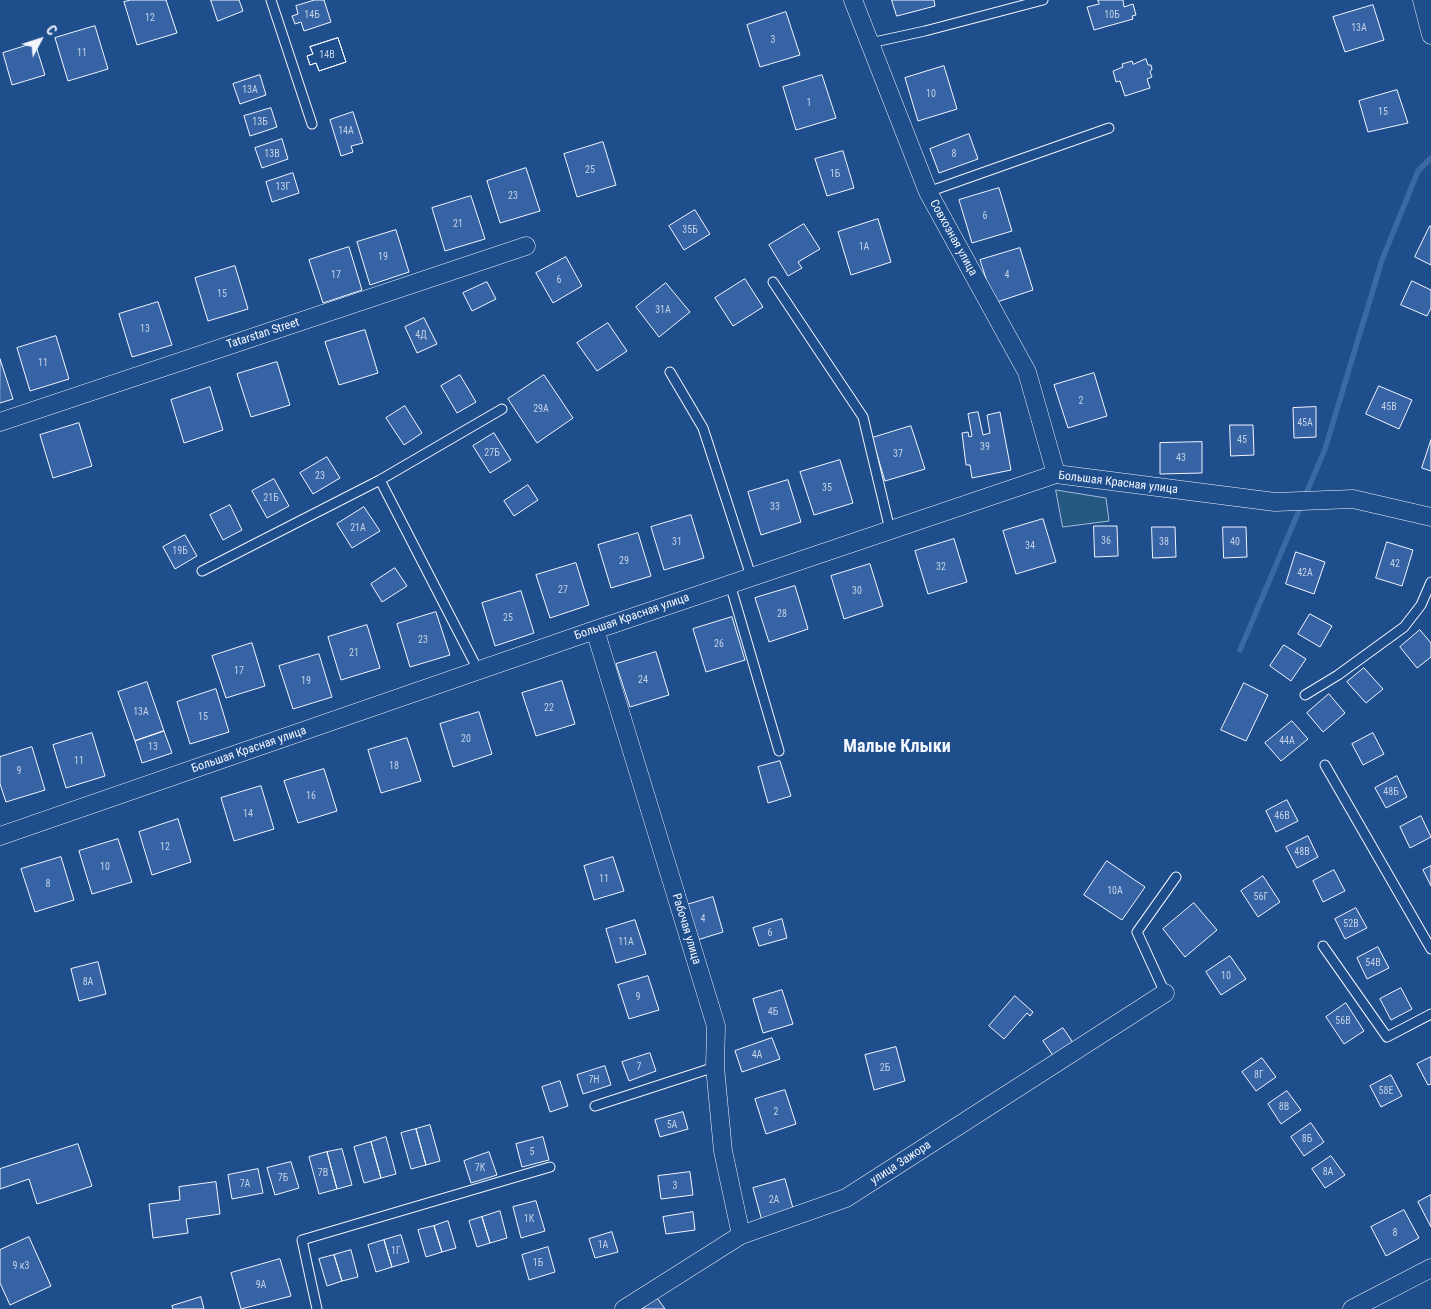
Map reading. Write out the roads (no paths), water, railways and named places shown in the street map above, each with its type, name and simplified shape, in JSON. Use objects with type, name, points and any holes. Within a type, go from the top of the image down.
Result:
[{"type":"street","name":"Совхозная улица","points":[[853,0],[928,192],[1027,372],[1056,474]]},
{"type":"street","points":[[1422,0],[1431,35]]},
{"type":"street","name":"Tatarstan Street","points":[[0,422],[526,246]]},
{"type":"street","name":"Большая Красная улица","points":[[0,836],[751,576],[1056,474],[1275,502],[1354,499],[1431,516]]},
{"type":"street","name":"Рабочая улица","points":[[595,630],[716,1026],[715,1067],[723,1151],[741,1235]]},
{"type":"street","name":"улица Зажора","points":[[624,1309],[741,1235],[846,1198],[1165,993]]},
{"type":"street","points":[[1352,1309],[1431,1268]]},
{"type":"lane","points":[[271,0],[312,124]]},
{"type":"lane","points":[[870,43],[925,31],[1044,0]]},
{"type":"lane","points":[[928,192],[1109,128]]},
{"type":"lane","points":[[773,282],[863,418],[890,530]]},
{"type":"lane","points":[[670,372],[703,428],[751,576]]},
{"type":"lane","points":[[202,571],[380,480],[502,409]]},
{"type":"lane","points":[[380,480],[478,670]]},
{"type":"lane","points":[[1305,695],[1338,675],[1404,627],[1421,605],[1431,582]]},
{"type":"lane","points":[[730,584],[779,751]]},
{"type":"lane","points":[[1325,765],[1431,949]]},
{"type":"lane","points":[[1165,993],[1137,932],[1176,877]]},
{"type":"lane","points":[[1323,946],[1387,1037],[1431,1014]]},
{"type":"lane","points":[[595,1106],[715,1067]]},
{"type":"lane","points":[[317,1309],[302,1240],[550,1167]]},
{"type":"waterway","points":[[1240,650],[1325,449],[1382,260],[1418,171],[1431,158]]},
{"type":"district","name":"Малые Клыки","points":[[897,747]]}]
